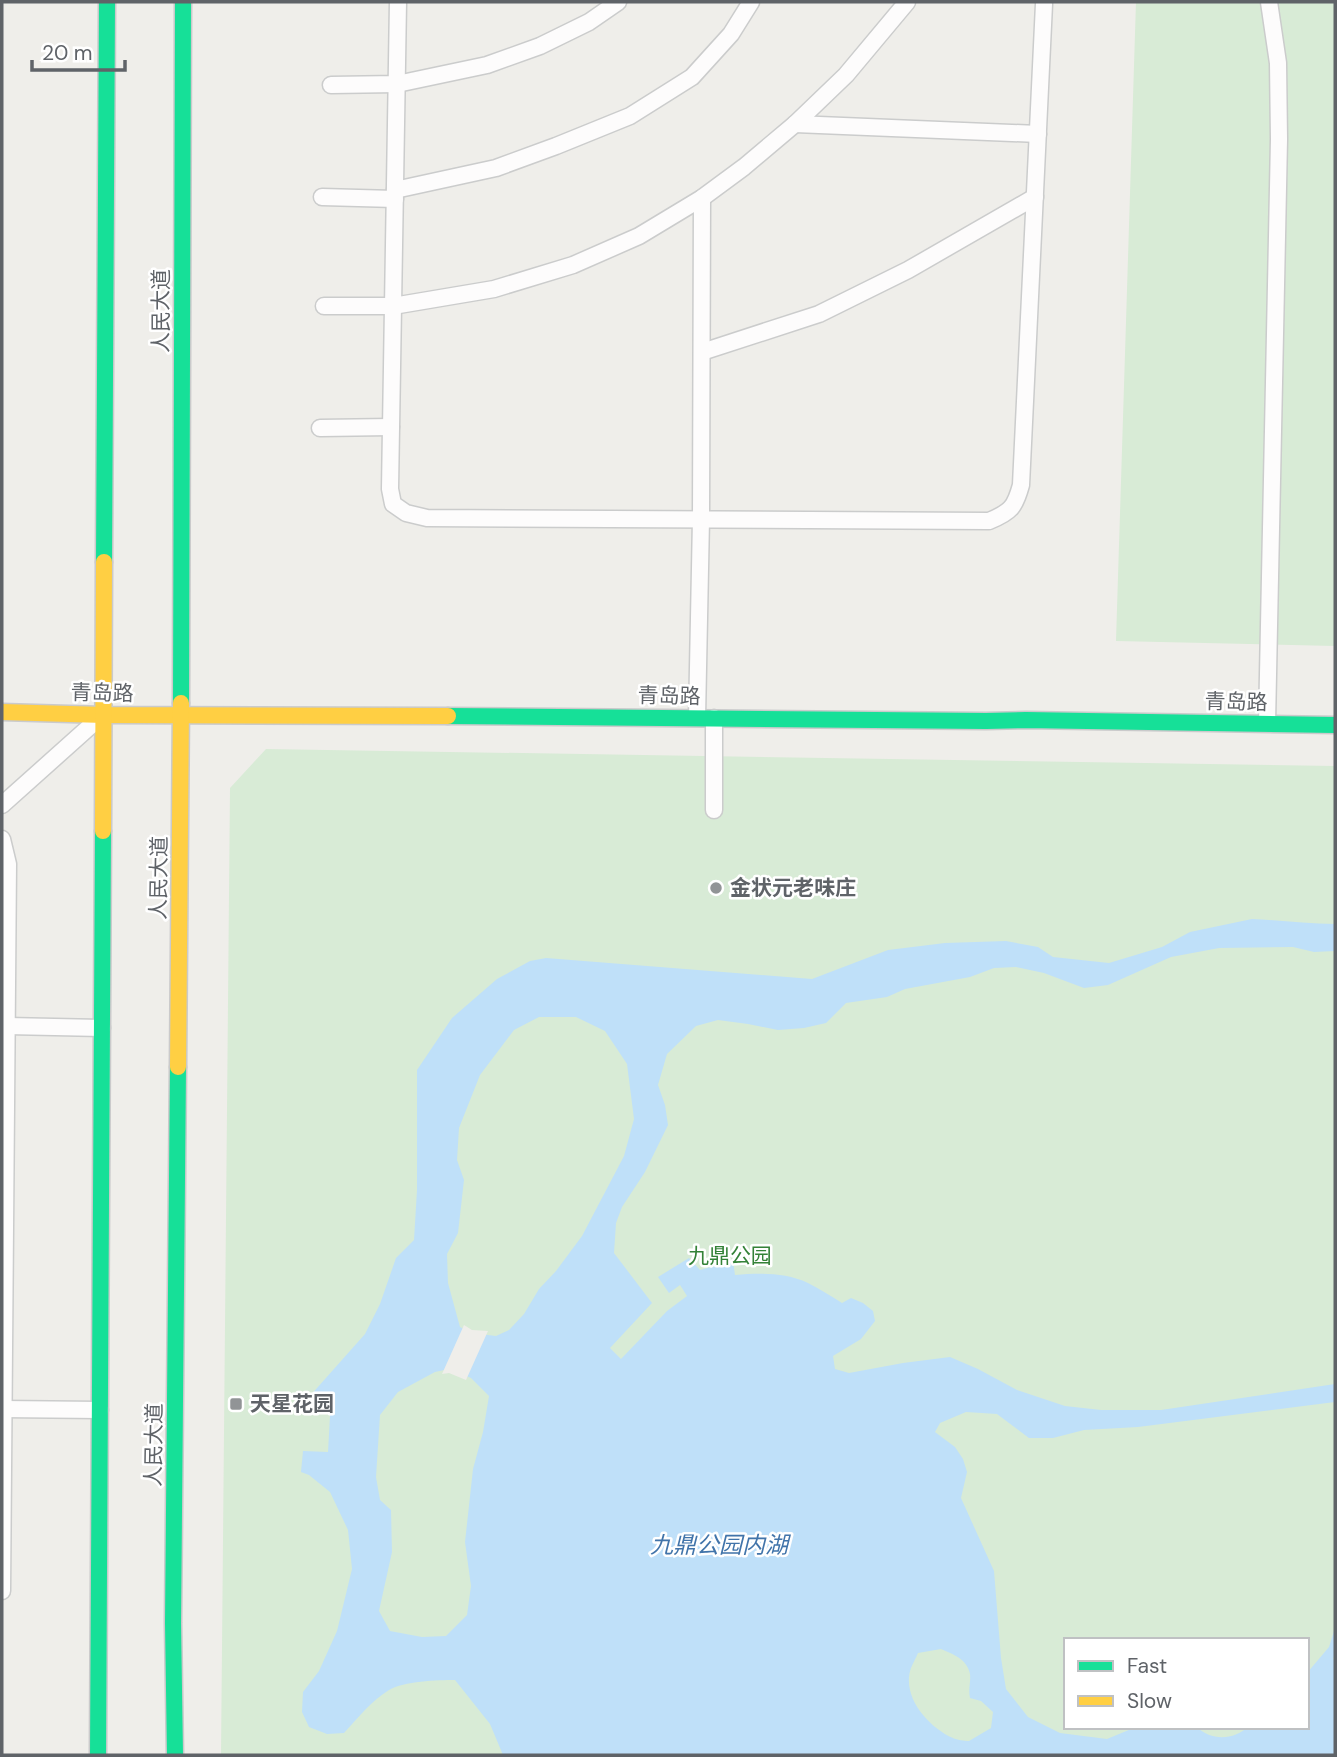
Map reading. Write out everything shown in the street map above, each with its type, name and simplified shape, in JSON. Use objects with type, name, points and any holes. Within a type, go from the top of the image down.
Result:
[{"type":"main road","points":[[98,1755],[107,2]]},
{"type":"main road","name":"人民大道","points":[[175,1755],[173,1595],[181,714],[183,2]]},
{"type":"main road","name":"青岛路","points":[[2,712],[1335,725]]},
{"type":"lane","points":[[398,2],[390,489],[393,504],[406,513],[427,518],[989,521],[1003,515],[1016,503],[1021,485],[1044,4]]},
{"type":"lane","points":[[331,85],[397,85],[487,65],[540,46],[589,22],[618,2]]},
{"type":"lane","points":[[322,197],[395,195],[496,168],[630,116],[692,77],[731,34],[751,2]]},
{"type":"lane","points":[[324,306],[393,306],[494,289],[573,265],[639,236],[702,198],[795,124],[846,75],[907,2]]},
{"type":"lane","points":[[1267,723],[1279,139],[1278,63],[1269,2]]},
{"type":"lane","points":[[795,124],[1038,134]]},
{"type":"lane","points":[[702,352],[819,314],[908,270],[1035,197]]},
{"type":"lane","points":[[702,198],[701,519],[705,717],[713,810]]},
{"type":"lane","points":[[320,428],[391,427]]},
{"type":"lane","points":[[2,805],[103,715]]},
{"type":"lane","points":[[2,839],[8,864],[2,1591]]},
{"type":"lane","points":[[7,1026],[102,1028]]},
{"type":"lane","points":[[2,1409],[100,1410]]},
{"type":"green space","points":[[1136,2],[1335,2],[1335,646],[1116,641]]},
{"type":"green space","name":"九鼎公园","points":[[266,749],[1335,766],[1335,1755],[221,1755],[230,788]]},
{"type":"water","name":"九鼎公园内湖","points":[[1252,919],[1335,924],[1335,951],[1314,952],[1293,947],[1219,948],[1171,957],[1108,985],[1084,988],[1044,973],[1016,967],[994,968],[970,977],[905,989],[887,997],[846,1003],[826,1023],[804,1028],[778,1030],[718,1020],[696,1026],[667,1054],[658,1085],[668,1125],[645,1172],[622,1207],[616,1223],[614,1253],[652,1303],[610,1348],[621,1359],[667,1311],[687,1296],[680,1285],[669,1293],[658,1277],[689,1258],[700,1270],[733,1261],[735,1275],[781,1275],[808,1283],[842,1303],[851,1298],[863,1303],[873,1311],[875,1321],[861,1339],[833,1356],[835,1369],[849,1373],[950,1357],[1017,1390],[1065,1406],[1101,1410],[1161,1410],[1335,1384],[1335,1402],[1138,1427],[1084,1430],[1053,1438],[1029,1438],[997,1414],[966,1412],[940,1423],[935,1432],[955,1447],[963,1459],[967,1472],[961,1498],[994,1571],[1006,1689],[1028,1717],[1060,1733],[1107,1739],[1131,1729],[1199,1729],[1209,1735],[1222,1737],[1245,1729],[1309,1729],[1309,1671],[1329,1647],[1335,1628],[1335,1755],[503,1755],[490,1724],[455,1680],[395,1687],[382,1694],[344,1733],[327,1734],[309,1727],[302,1712],[303,1692],[319,1671],[337,1631],[352,1569],[348,1530],[330,1492],[301,1472],[303,1451],[328,1452],[331,1398],[309,1397],[365,1334],[380,1304],[396,1258],[414,1240],[417,1190],[417,1070],[452,1018],[497,979],[530,961],[546,958],[812,979],[888,950],[945,943],[1006,941],[1038,947],[1053,957],[1109,963],[1162,947],[1190,932]],"holes":[[[539,1017],[576,1017],[605,1031],[627,1064],[634,1119],[624,1156],[582,1236],[539,1289],[524,1314],[509,1330],[496,1336],[471,1333],[460,1327],[448,1283],[447,1254],[458,1233],[464,1180],[457,1160],[459,1128],[480,1075],[514,1030]],[[449,1369],[471,1378],[489,1396],[473,1469],[465,1542],[471,1586],[467,1615],[446,1636],[422,1637],[390,1631],[379,1611],[392,1552],[391,1510],[380,1500],[376,1477],[380,1415],[398,1392],[435,1372]],[[941,1649],[963,1661],[970,1674],[970,1698],[981,1701],[993,1712],[991,1728],[969,1741],[955,1739],[934,1726],[913,1700],[909,1679],[918,1653]]]},
{"type":"pier","points":[[464,1325],[472,1330],[488,1331],[466,1380],[449,1373],[442,1374]]},
{"type":"traffic: fast","points":[[104,562],[107,2]]},
{"type":"traffic: fast","points":[[181,703],[183,2]]},
{"type":"traffic: fast","points":[[448,716],[1335,725]]},
{"type":"traffic: fast","points":[[98,1755],[103,831]]},
{"type":"traffic: fast","points":[[175,1755],[173,1623],[178,1067]]},
{"type":"traffic: slow","points":[[103,831],[104,562]]},
{"type":"traffic: slow","points":[[178,1067],[181,703]]},
{"type":"traffic: slow","points":[[2,712],[448,716]]},
{"type":"place","name":"金状元老味庄","points":[[716,888]]},
{"type":"place","name":"天星花园","points":[[236,1404]]}]
